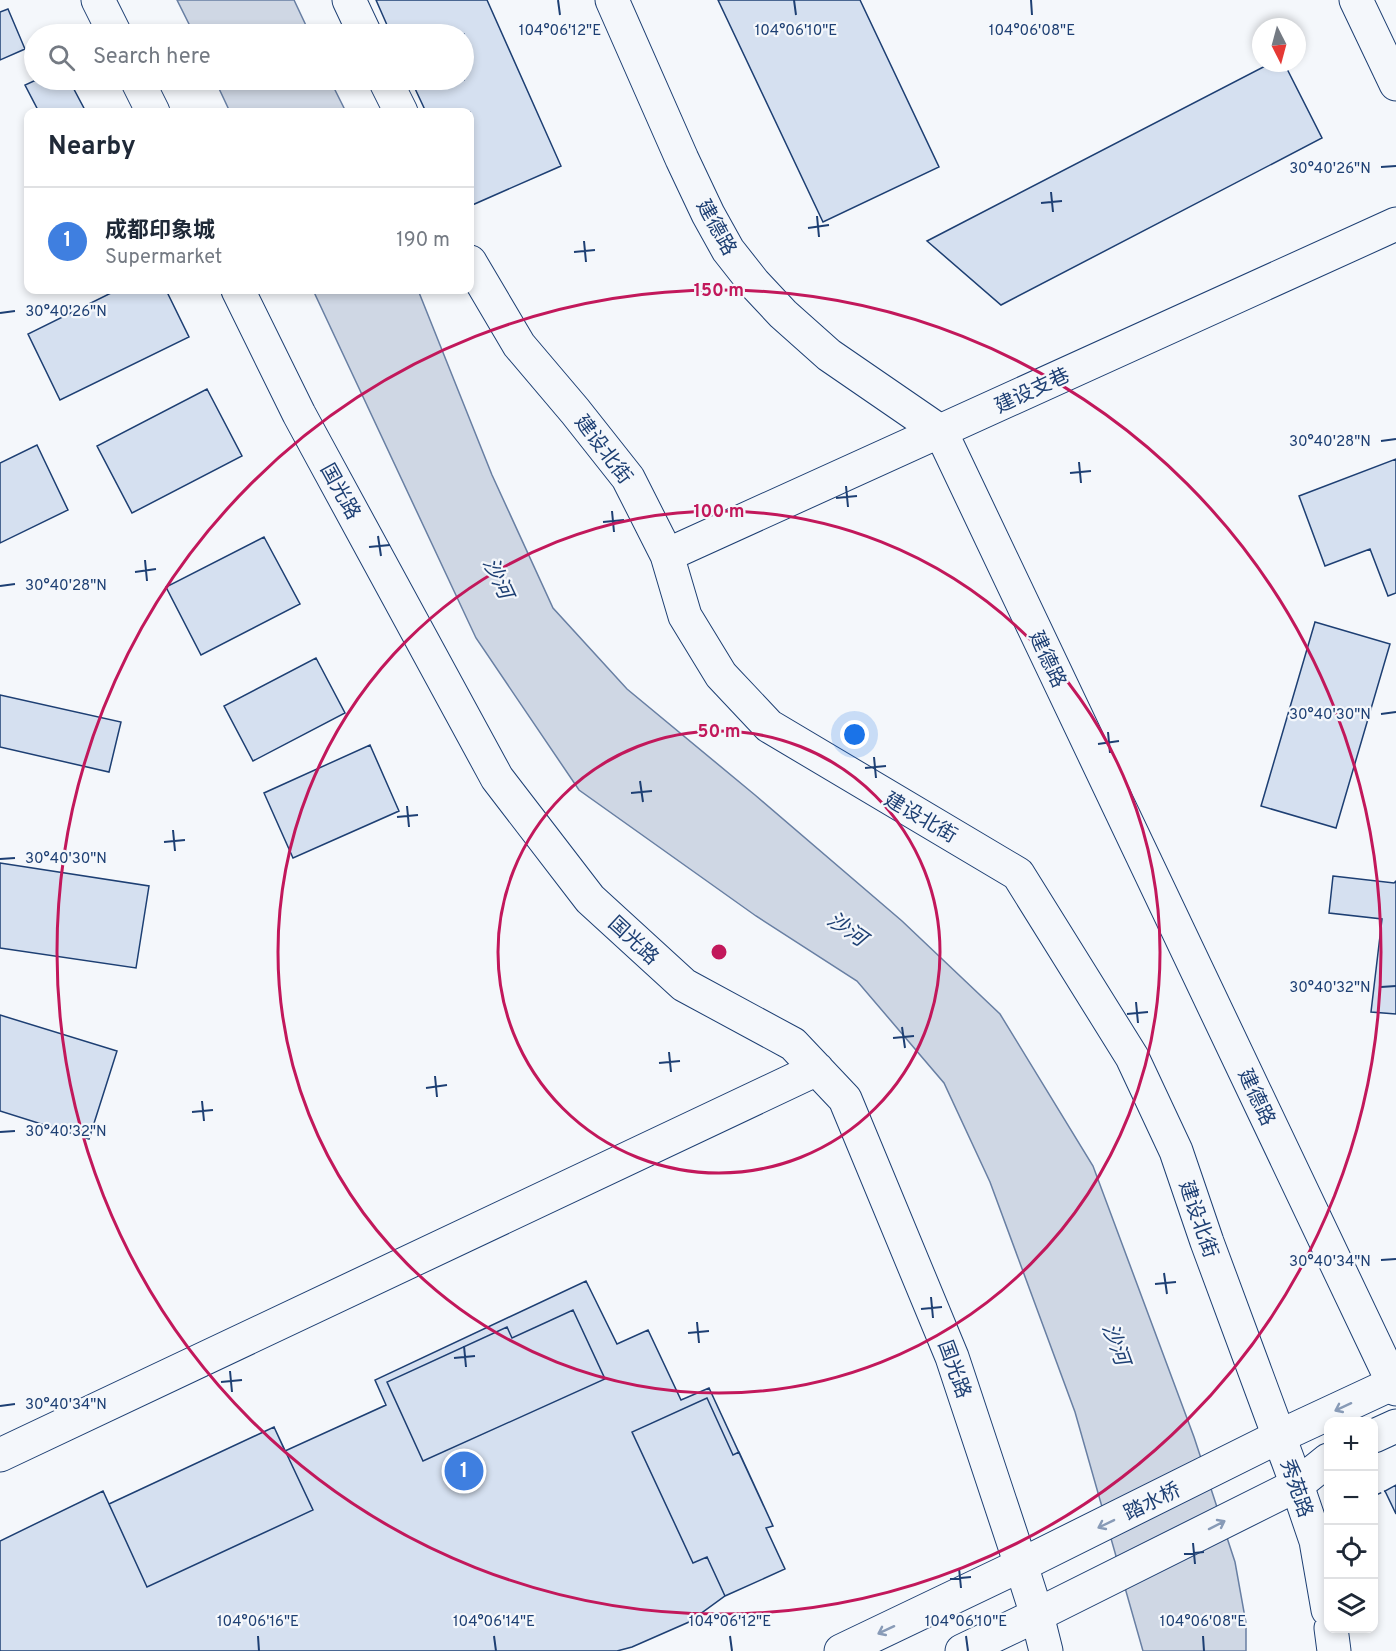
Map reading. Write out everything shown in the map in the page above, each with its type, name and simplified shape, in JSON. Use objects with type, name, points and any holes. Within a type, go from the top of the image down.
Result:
[{"type":"street","points":[[98,0],[110,24]]},
{"type":"street","points":[[349,0],[360,24]]},
{"type":"street","name":"建德路","points":[[612,0],[682,159],[728,250],[783,314],[829,355],[940,432],[1395,1385]]},
{"type":"street","points":[[1356,0],[1396,84]]},
{"type":"street","points":[[142,90],[151,108]]},
{"type":"street","points":[[391,90],[399,108]]},
{"type":"street","name":"建设支巷","points":[[667,555],[1396,224]]},
{"type":"street","name":"建设北街","points":[[474,269],[519,345],[628,478],[667,555],[685,616],[721,675],[769,726],[1018,874],[1132,1057],[1176,1151],[1211,1253],[1280,1436]]},
{"type":"street","name":"国光路","points":[[240,294],[299,414],[497,778],[590,899],[684,985],[793,1044],[845,1099],[952,1357],[1037,1615],[1046,1651]]},
{"type":"street","points":[[0,1455],[817,1069]]},
{"type":"street","name":"踏水桥","points":[[841,1651],[1071,1541],[1280,1436],[1395,1385]]},
{"type":"street","points":[[1378,1434],[1396,1426]]},
{"type":"street","name":"秀苑路","points":[[1280,1436],[1316,1541],[1324,1583]]},
{"type":"street","points":[[962,1651],[1297,1485],[1324,1464]]},
{"type":"street","points":[[1332,1633],[1334,1651]]},
{"type":"water","points":[[177,0],[294,0],[305,24],[189,24]]},
{"type":"water","points":[[220,90],[335,90],[344,108],[228,108]]},
{"type":"water","name":"沙河","points":[[315,294],[420,294],[492,475],[553,608],[627,689],[902,921],[1000,1014],[1093,1166],[1194,1437],[1235,1562],[1246,1623],[1246,1651],[1143,1651],[1075,1412],[990,1182],[944,1083],[857,981],[756,916],[579,790],[476,638]]},
{"type":"building","points":[[376,0],[487,0],[561,166],[474,204],[474,108],[424,108],[416,90],[474,90],[474,24],[387,24]]},
{"type":"building","points":[[718,0],[860,0],[939,167],[823,222]]},
{"type":"building","points":[[8,9],[24,49],[0,60],[0,12]]},
{"type":"building","points":[[1254,72],[1289,72],[1322,138],[1001,305],[927,241]]},
{"type":"building","points":[[28,90],[74,90],[84,108],[37,108]]},
{"type":"building","points":[[109,294],[168,294],[189,337],[60,400],[28,334]]},
{"type":"building","points":[[207,389],[242,456],[132,513],[97,446]]},
{"type":"building","points":[[37,445],[68,510],[0,543],[0,463]]},
{"type":"building","points":[[1396,459],[1396,593],[1388,596],[1370,549],[1325,566],[1299,496]]},
{"type":"building","points":[[264,537],[300,604],[201,655],[166,587]]},
{"type":"building","points":[[1315,622],[1390,644],[1336,828],[1261,806]]},
{"type":"building","points":[[316,658],[345,713],[253,761],[224,706]]},
{"type":"building","points":[[0,695],[121,722],[109,772],[0,747]]},
{"type":"building","points":[[370,745],[399,811],[293,858],[264,793]]},
{"type":"building","points":[[0,863],[149,886],[136,968],[0,948]]},
{"type":"building","points":[[1333,876],[1394,883],[1396,881],[1396,1014],[1371,1012],[1382,919],[1329,913]]},
{"type":"building","points":[[0,1015],[117,1051],[89,1139],[0,1111]]},
{"type":"building","points":[[586,1281],[617,1344],[648,1330],[681,1400],[709,1388],[773,1526],[766,1528],[785,1569],[725,1596],[689,1622],[632,1647],[617,1651],[0,1651],[0,1541],[103,1491],[109,1504],[274,1427],[285,1451],[386,1405],[375,1380]]},
{"type":"building","points":[[573,1310],[605,1379],[423,1461],[387,1382],[507,1327],[512,1338]]},
{"type":"building","points":[[707,1398],[733,1455],[739,1452],[773,1526],[766,1528],[785,1569],[725,1596],[707,1557],[693,1563],[632,1432]]},
{"type":"building","points":[[274,1427],[313,1510],[147,1587],[109,1504]]},
{"type":"building","points":[[1396,1485],[1396,1514],[1385,1491]]},
{"type":"fence","points":[[1378,1494],[1385,1491]]},
{"type":"place","name":"成都印象城","points":[[464,1471]]}]
